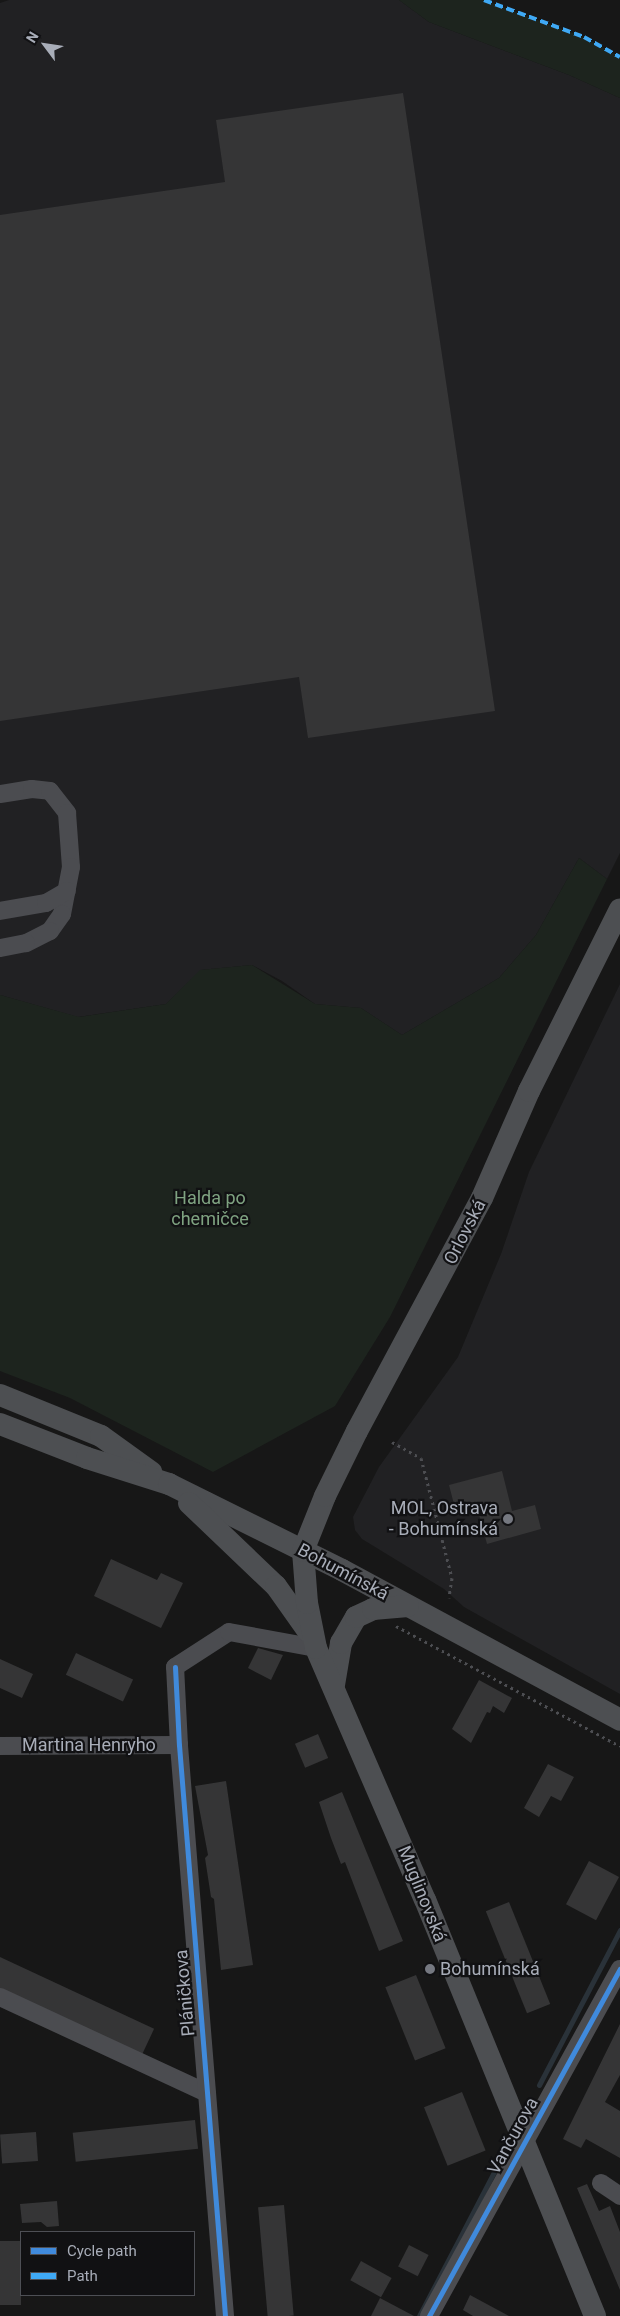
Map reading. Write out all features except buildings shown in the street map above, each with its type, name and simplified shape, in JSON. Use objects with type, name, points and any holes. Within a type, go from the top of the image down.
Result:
[{"type":"main road","name":"Orlovská","points":[[303,1551],[325,1496],[357,1431],[482,1198],[529,1091],[620,909]]},
{"type":"main road","name":"Bohumínská","points":[[0,1395],[101,1436],[168,1484]]},
{"type":"main road","name":"Bohumínská","points":[[0,1424],[87,1458],[168,1484],[303,1551],[620,1720]]},
{"type":"main road","points":[[168,1484],[276,1586],[314,1642]]},
{"type":"main road","name":"Muglinovská","points":[[303,1551],[314,1642],[334,1685],[595,2316]]},
{"type":"main road","points":[[334,1685],[341,1643],[356,1617],[373,1609],[408,1606]]},
{"type":"street","points":[[0,794],[32,789],[50,791],[67,813],[71,867],[62,914],[50,931],[26,943],[0,948]]},
{"type":"street","points":[[0,911],[46,903],[67,891]]},
{"type":"street","name":"Pláničkova","points":[[225,2316],[178,1745],[175,1667],[229,1632],[314,1642]]},
{"type":"street","name":"Martina Henryho","points":[[0,1746],[178,1745]]},
{"type":"street","name":"Vančurova","points":[[429,2316],[524,2144],[614,1995],[620,1969]]},
{"type":"street","points":[[0,1997],[206,2093]]},
{"type":"street","points":[[601,2183],[620,2196]]},
{"type":"path","points":[[392,1442],[421,1458],[452,1578],[449,1598]]},
{"type":"path","points":[[390,1623],[620,1746]]},
{"type":"shaded area","points":[[9,0],[399,0],[429,22],[569,75],[620,98],[620,853],[607,879],[579,858],[536,935],[499,978],[402,1035],[361,1008],[315,1004],[282,981],[252,965],[201,970],[166,1004],[78,1017],[0,995],[0,3]]},
{"type":"shaded area","points":[[620,984],[620,1694],[464,1607],[444,1589],[362,1539],[355,1530],[353,1517],[379,1467],[458,1357],[501,1254],[529,1172]]},
{"type":"green space","points":[[399,0],[484,0],[584,37],[620,57],[620,98],[569,75],[429,22]]},
{"type":"green space","name":"Halda po chemičce","points":[[579,858],[607,879],[390,1317],[335,1406],[213,1472],[70,1398],[0,1371],[0,995],[79,1017],[166,1004],[200,970],[252,965],[315,1004],[361,1008],[402,1035],[499,978],[536,935]]},
{"type":"waterway","points":[[539,2085],[620,1930]]},
{"type":"waterway","points":[[419,2316],[496,2168]]},
{"type":"marked path","points":[[484,0],[584,37],[620,57]]},
{"type":"cycle path","points":[[175,1667],[179,1745],[225,2316]]},
{"type":"cycle path","points":[[429,2316],[620,1969]]},
{"type":"place","name":"MOL, Ostrava - Bohumínská","points":[[508,1519]]},
{"type":"place","name":"Bohumínská","points":[[430,1969]]}]
